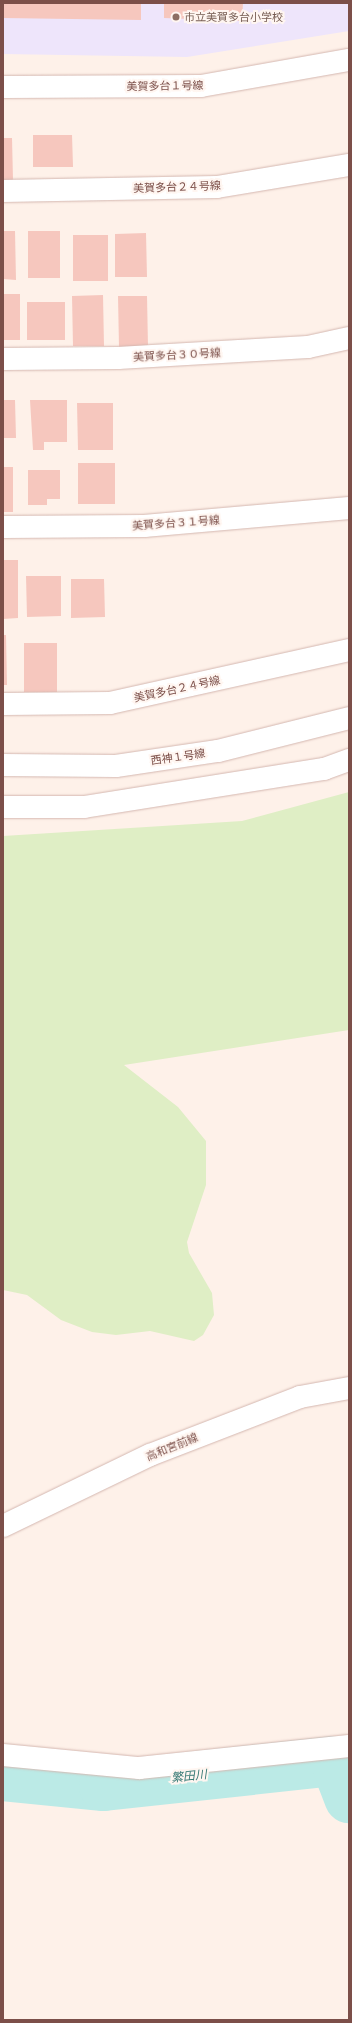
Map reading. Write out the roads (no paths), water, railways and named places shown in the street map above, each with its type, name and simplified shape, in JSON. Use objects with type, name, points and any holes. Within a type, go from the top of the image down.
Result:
[{"type":"street","name":"美賀多台１号線","points":[[3,87],[201,86],[349,60]]},
{"type":"street","name":"美賀多台２４号線","points":[[3,191],[217,186],[349,165]]},
{"type":"street","name":"美賀多台３０号線","points":[[3,359],[118,358],[292,348],[349,338]]},
{"type":"street","name":"美賀多台３１号線","points":[[3,527],[144,526],[349,508]]},
{"type":"street","name":"美賀多台２４号線","points":[[3,704],[110,703],[349,650]]},
{"type":"street","name":"西神１号線","points":[[3,764],[116,766],[218,751],[349,718]]},
{"type":"street","points":[[3,807],[84,808],[324,769],[349,760]]},
{"type":"street","name":"高和宮前線","points":[[3,1526],[150,1455],[300,1397],[349,1388]]},
{"type":"street","points":[[3,1755],[139,1768],[349,1746]]},
{"type":"waterway","name":"繁田川","points":[[3,1776],[104,1786],[335,1761],[349,1798]]},
{"type":"place","name":"市立美賀多台小学校","points":[[176,17]]}]
